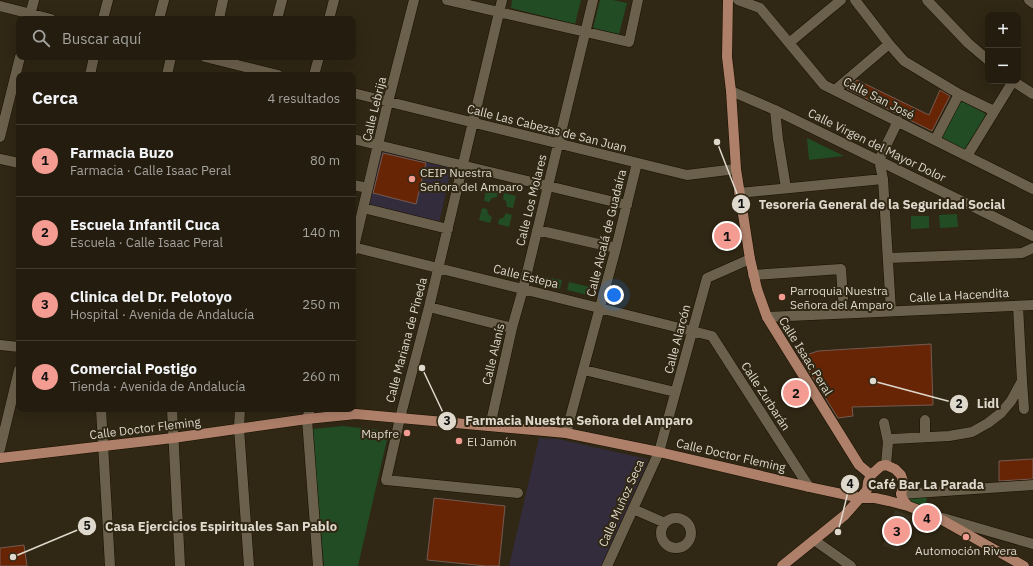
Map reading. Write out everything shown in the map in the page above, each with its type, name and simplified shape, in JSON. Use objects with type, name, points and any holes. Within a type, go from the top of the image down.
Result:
[{"type":"main road","name":"Calle Isaac Peral","points":[[728,0],[727,57],[736,169],[750,259],[757,289],[767,317],[859,465],[871,475]]},
{"type":"main road","name":"Calle Doctor Fleming","points":[[0,458],[173,438],[239,428],[308,414],[356,414],[566,433],[659,452],[809,487],[861,498],[875,498],[908,506],[935,516],[1024,566]]},
{"type":"main road","points":[[783,566],[846,515],[867,490],[871,475],[881,466],[886,465],[895,469],[901,475],[904,484],[901,494],[903,500],[908,506]]},
{"type":"street","points":[[0,6],[30,16],[34,0]]},
{"type":"street","points":[[104,16],[108,0]]},
{"type":"street","points":[[160,16],[164,0]]},
{"type":"street","points":[[220,16],[223,0]]},
{"type":"street","points":[[279,16],[282,0]]},
{"type":"street","points":[[330,16],[334,0]]},
{"type":"street","name":"Calle Lebrija","points":[[356,236],[414,0]]},
{"type":"street","points":[[447,0],[628,42],[638,0]]},
{"type":"street","name":"Calle Mariana de Pineda","points":[[502,0],[448,229],[400,418],[386,480],[518,493]]},
{"type":"street","name":"Calle Los Molares","points":[[523,289],[593,0]]},
{"type":"street","name":"Calle San José","points":[[738,0],[760,8],[824,85],[1033,189]]},
{"type":"street","points":[[789,43],[841,0]]},
{"type":"street","points":[[855,0],[904,61],[959,94],[994,111]]},
{"type":"street","points":[[927,0],[968,43],[985,57]]},
{"type":"street","points":[[1029,0],[1033,3]]},
{"type":"street","points":[[835,90],[889,44]]},
{"type":"street","points":[[16,72],[19,60]]},
{"type":"street","points":[[91,72],[93,60]]},
{"type":"street","points":[[167,72],[170,60]]},
{"type":"street","points":[[216,60],[244,71]]},
{"type":"street","points":[[315,72],[318,60]]},
{"type":"street","points":[[0,137],[16,73]]},
{"type":"street","points":[[967,156],[1011,84]]},
{"type":"street","points":[[1018,84],[1033,94]]},
{"type":"street","name":"Calle Virgen del Mayor Dolor","points":[[730,91],[775,110],[1033,236]]},
{"type":"street","name":"Calle Las Cabezas de San Juan","points":[[356,94],[687,175],[736,169]]},
{"type":"street","points":[[935,140],[959,94]]},
{"type":"street","points":[[775,110],[786,188]]},
{"type":"street","points":[[891,312],[883,179],[879,160],[898,121]]},
{"type":"street","points":[[356,140],[626,205]]},
{"type":"street","points":[[0,159],[16,162]]},
{"type":"street","name":"Calle Alcalá de Guadaíra","points":[[566,433],[584,370],[637,163]]},
{"type":"street","points":[[739,193],[883,179]]},
{"type":"street","points":[[356,186],[368,188]]},
{"type":"street","points":[[363,208],[448,229]]},
{"type":"street","points":[[537,230],[616,248]]},
{"type":"street","points":[[888,258],[1022,253],[1033,248]]},
{"type":"street","name":"Calle Estepa","points":[[356,249],[692,332]]},
{"type":"street","name":"Calle Alarcón","points":[[659,452],[707,278],[750,259]]},
{"type":"street","points":[[753,275],[841,269],[844,314]]},
{"type":"street","name":"Calle Alanís","points":[[490,426],[512,328],[523,289]]},
{"type":"street","name":"Calle La Hacendita","points":[[767,317],[1033,305]]},
{"type":"street","points":[[1018,306],[1024,408]]},
{"type":"street","points":[[429,307],[512,328]]},
{"type":"street","name":"Calle Zurbarán","points":[[692,332],[712,336],[809,487]]},
{"type":"street","points":[[0,345],[16,347]]},
{"type":"street","points":[[584,370],[676,392]]},
{"type":"street","points":[[888,442],[892,439],[949,436],[972,432],[988,423],[1001,413],[1011,401],[1022,381]]},
{"type":"street","points":[[0,449],[16,382]]},
{"type":"street","points":[[101,412],[110,566]]},
{"type":"street","points":[[172,412],[180,566]]},
{"type":"street","points":[[240,412],[239,428],[249,566]]},
{"type":"street","points":[[308,414],[318,566]]},
{"type":"street","points":[[925,420],[925,437]]},
{"type":"street","points":[[884,423],[888,442],[886,465]]},
{"type":"street","name":"Calle Muñoz Seca","points":[[607,566],[659,452]]},
{"type":"street","points":[[901,494],[1033,485]]},
{"type":"street","points":[[633,509],[665,522]]},
{"type":"street","points":[[935,516],[1033,544]]},
{"type":"street","points":[[814,540],[851,566]]},
{"type":"shaded area","name":"CEIP Nuestra Señora del Amparo","points":[[381,149],[452,166],[439,223],[369,206]]},
{"type":"shaded area","points":[[539,438],[558,439],[647,459],[647,463],[602,566],[509,566]]},
{"type":"shaded area","points":[[895,510],[911,516],[899,551],[883,546]]},
{"type":"green space","points":[[512,0],[581,0],[575,24],[511,8]]},
{"type":"green space","points":[[600,0],[613,0],[627,3],[619,34],[593,28]]},
{"type":"green space","points":[[960,100],[986,114],[967,151],[941,137]]},
{"type":"green space","points":[[807,138],[844,156],[809,160]]},
{"type":"green space","points":[[486,189],[498,192],[497,197],[492,198],[489,202],[484,201]]},
{"type":"green space","points":[[504,193],[516,196],[513,208],[507,207],[506,201],[503,199]]},
{"type":"green space","points":[[482,208],[487,209],[488,214],[492,217],[490,223],[479,220]]},
{"type":"green space","points":[[506,213],[512,215],[509,227],[498,224],[499,219],[503,218]]},
{"type":"green space","points":[[957,214],[958,227],[940,228],[939,215]]},
{"type":"green space","points":[[911,216],[929,216],[929,228],[911,229]]},
{"type":"green space","points":[[545,277],[562,280],[560,289],[543,285]]},
{"type":"green space","points":[[569,282],[590,287],[588,295],[567,290]]},
{"type":"green space","points":[[343,426],[389,431],[358,566],[324,566],[312,429]]},
{"type":"green space","points":[[927,496],[926,508],[904,498]]},
{"type":"building","points":[[857,80],[929,115],[940,90],[950,96],[932,131],[847,89]]},
{"type":"building","points":[[383,153],[426,163],[416,204],[373,193]]},
{"type":"building","points":[[931,344],[933,405],[852,407],[853,416],[838,418],[800,357],[818,351]]},
{"type":"building","points":[[1033,459],[1033,479],[999,481],[999,461]]},
{"type":"building","points":[[434,498],[505,506],[499,566],[427,560]]},
{"type":"building","points":[[24,545],[27,566],[0,566],[0,548]]},
{"type":"place","name":"Tesorería General de la Seguridad Social","points":[[717,142]]},
{"type":"place","name":"CEIP Nuestra Señora del Amparo","points":[[412,179]]},
{"type":"place","name":"Farmacia Buzo","points":[[727,236]]},
{"type":"place","name":"Parroquia Nuestra Señora del Amparo","points":[[782,297]]},
{"type":"place","name":"Farmacia Nuestra Señora del Amparo","points":[[422,368]]},
{"type":"place","name":"Lidl","points":[[873,381]]},
{"type":"place","name":"Escuela Infantil Cuca","points":[[796,393]]},
{"type":"place","name":"Mapfre","points":[[407,433]]},
{"type":"place","name":"El Jamón","points":[[459,441]]},
{"type":"place","name":"Comercial Postigo","points":[[927,518]]},
{"type":"place","name":"Clinica del Dr. Pelotoyo","points":[[897,531]]},
{"type":"place","name":"Café Bar La Parada","points":[[838,532]]},
{"type":"place","name":"Automoción Rivera","points":[[966,537]]},
{"type":"place","name":"Casa Ejercicios Espirituales San Pablo","points":[[13,557]]}]
